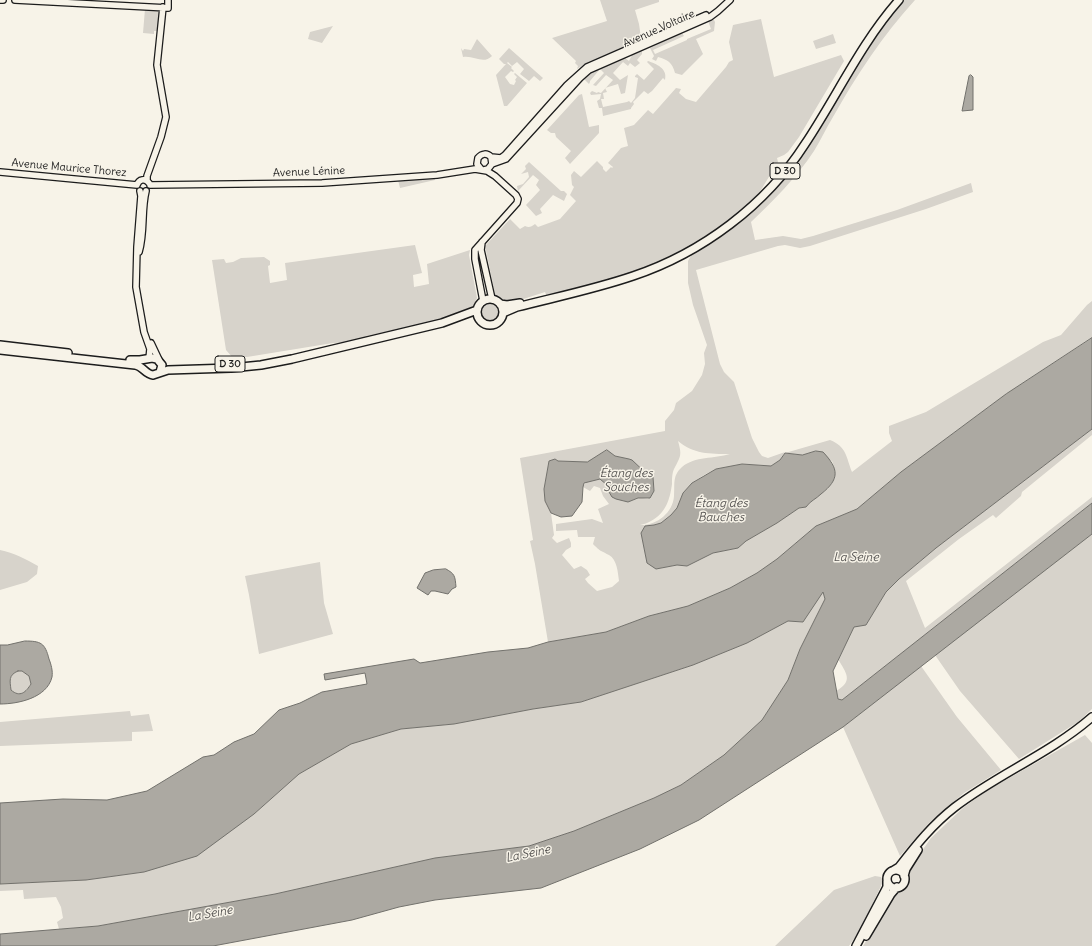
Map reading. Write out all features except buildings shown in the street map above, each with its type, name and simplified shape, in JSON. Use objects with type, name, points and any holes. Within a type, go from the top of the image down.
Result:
[{"type":"main road","name":"D 30","points":[[503,314],[517,307],[616,282],[656,268],[712,237],[740,216],[779,178],[804,145],[828,108],[861,51],[877,27],[899,0]]},
{"type":"main road","name":"D 30","points":[[500,304],[507,305],[616,282]]},
{"type":"main road","points":[[492,299],[500,304],[503,314],[499,321],[493,325],[485,324],[479,319],[477,310],[478,306],[483,301],[492,299]]},
{"type":"main road","name":"D 30","points":[[160,372],[172,369],[221,369],[254,366],[292,359],[442,323],[477,310]]},
{"type":"main road","name":"D 30","points":[[442,323],[479,319]]},
{"type":"main road","points":[[0,345],[135,360],[155,358],[160,361],[162,367],[160,372],[156,375],[150,375],[144,369],[135,365],[0,350]]},
{"type":"main road","name":"D 30","points":[[160,361],[172,365],[212,365],[315,353]]},
{"type":"main road","points":[[144,369],[144,364],[148,359]]},
{"type":"main road","points":[[856,946],[887,887],[889,874],[899,867],[933,826],[953,808],[970,796],[1068,735],[1092,717]]},
{"type":"main road","points":[[860,946],[890,894],[903,883],[905,872],[911,859],[936,828],[954,811],[978,794],[1062,742],[1092,720]]},
{"type":"main road","points":[[894,870],[900,871],[904,876]]},
{"type":"main road","points":[[887,881],[891,886],[897,887]]},
{"type":"street","points":[[14,0],[39,0],[165,8]]},
{"type":"street","points":[[143,191],[149,188],[146,182],[163,132],[166,117],[157,65],[165,8],[168,0]]},
{"type":"street","name":"Avenue Voltaire","points":[[612,58],[709,14],[725,0]]},
{"type":"street","name":"Avenue Voltaire","points":[[612,58],[710,17],[718,12],[730,0]]},
{"type":"street","points":[[483,169],[488,169],[492,162],[506,159],[580,78],[589,70],[612,58]]},
{"type":"street","points":[[468,169],[482,154],[487,154],[492,162],[491,169],[495,176]]},
{"type":"street","points":[[477,161],[478,166],[495,176],[517,197],[517,203],[476,247],[474,253],[483,301]]},
{"type":"street","name":"Avenue Lénine","points":[[146,182],[322,183],[437,175],[468,169],[483,169]]},
{"type":"street","name":"Avenue Maurice Thorez","points":[[0,172],[137,185]]},
{"type":"street","points":[[146,182],[138,181],[137,185],[143,191],[141,245],[137,258],[136,287],[145,337],[150,349],[148,359]]},
{"type":"street","points":[[482,242],[481,250],[492,299]]},
{"type":"street","points":[[143,326],[160,361]]},
{"type":"shaded area","points":[[600,0],[659,0],[659,2],[635,10],[639,24],[640,40],[588,62],[577,69],[578,66],[575,63],[576,61],[552,38],[607,21]]},
{"type":"shaded area","points":[[899,0],[915,0],[892,27],[871,56],[851,86],[830,121],[817,147],[807,161],[784,188],[751,222],[755,240],[783,236],[801,239],[813,236],[897,210],[971,183],[973,192],[926,209],[810,246],[800,248],[785,245],[778,246],[696,270],[720,364],[724,372],[734,382],[752,438],[762,456],[768,458],[785,452],[780,460],[771,466],[742,464],[716,469],[692,483],[683,493],[677,509],[661,523],[654,525],[656,569],[677,565],[687,566],[713,553],[738,548],[746,541],[799,508],[806,507],[831,484],[834,476],[834,466],[832,461],[809,453],[802,455],[785,453],[830,440],[843,449],[852,472],[892,441],[889,433],[889,426],[926,412],[1043,342],[1061,335],[1092,301],[1092,338],[1006,394],[901,472],[857,509],[816,526],[777,559],[757,573],[730,588],[688,606],[649,616],[606,632],[548,642],[530,541],[533,540],[520,458],[665,431],[665,421],[674,410],[676,403],[692,391],[702,375],[705,364],[704,353],[707,345],[693,305],[688,283],[688,261],[693,252],[656,269],[548,299],[545,292],[511,303],[495,294],[485,246],[510,219],[520,229],[525,226],[530,227],[535,224],[538,227],[560,219],[576,201],[570,195],[574,187],[572,185],[571,175],[574,171],[581,177],[597,161],[606,172],[611,167],[612,168],[613,167],[608,163],[621,148],[628,146],[624,128],[634,125],[648,110],[653,114],[676,88],[681,89],[679,93],[686,99],[696,102],[729,62],[733,60],[729,42],[733,25],[761,19],[774,77],[841,55],[844,61],[799,137],[788,152],[777,158],[778,162],[753,203],[794,160],[861,51]],"holes":[[[678,441],[696,451],[730,454],[699,459],[687,463],[679,470],[675,477],[674,496],[671,508],[658,521],[646,525],[640,525],[656,518],[664,510],[671,490],[672,474],[680,455]],[[607,451],[615,456],[632,460],[649,476],[653,477],[654,491],[648,499],[640,498],[626,501],[617,497],[601,478],[590,481],[583,487],[590,491],[594,486],[600,488],[603,496],[609,504],[598,509],[603,523],[592,519],[556,524],[556,531],[577,530],[578,537],[595,537],[593,544],[614,560],[617,566],[619,581],[612,587],[597,591],[585,579],[590,575],[587,570],[581,566],[574,569],[562,555],[571,547],[569,538],[557,543],[552,538],[554,535],[551,513],[545,501],[544,489],[549,461],[555,459],[558,461],[587,462]]]},
{"type":"shaded area","points":[[145,9],[160,12],[157,31],[154,31],[154,34],[143,33]]},
{"type":"shaded area","points":[[711,19],[715,22],[714,31],[696,39],[703,54],[682,75],[675,73],[671,64],[667,60],[658,57],[656,61],[652,59],[654,56],[650,48],[682,33],[684,36],[653,50],[655,54],[711,29],[708,21]]},
{"type":"shaded area","points":[[333,26],[322,43],[308,39],[310,32]]},
{"type":"shaded area","points":[[833,34],[836,43],[816,49],[813,41]]},
{"type":"shaded area","points":[[477,39],[492,56],[489,59],[482,60],[463,57],[461,48],[463,51],[464,49],[471,50]]},
{"type":"shaded area","points":[[509,48],[543,78],[540,81],[534,76],[529,81],[520,74],[524,69],[517,62],[512,66],[508,62],[507,63],[514,71],[511,71],[505,77],[510,84],[514,85],[516,81],[515,80],[517,77],[514,74],[515,73],[527,83],[507,106],[504,106],[496,75],[506,64],[499,59]]},
{"type":"shaded area","points":[[642,51],[642,54],[637,60],[640,63],[635,67],[630,63],[628,66],[623,62],[613,73],[620,80],[628,75],[625,93],[621,94],[618,84],[606,88],[613,80],[606,75],[596,86],[593,85],[604,73],[600,69],[589,84],[583,78],[589,73],[625,58],[629,61],[632,55]]},
{"type":"shaded area","points":[[648,61],[661,67],[665,72],[665,80],[663,78],[648,94],[644,91],[633,102],[634,104],[631,109],[603,116],[602,108],[599,108],[597,101],[600,99],[601,94],[591,95],[590,93],[592,91],[601,93],[605,88],[607,92],[603,93],[604,99],[601,99],[603,107],[629,101],[631,103],[635,98],[638,78],[635,76],[637,74],[644,80],[654,69],[647,62]]},
{"type":"shaded area","points":[[582,94],[589,127],[599,125],[599,133],[570,164],[565,158],[571,151],[556,137],[555,133],[551,133],[547,130],[579,95]]},
{"type":"shaded area","points":[[529,162],[561,191],[564,191],[567,194],[564,201],[553,195],[540,209],[542,213],[536,216],[526,205],[540,190],[536,185],[539,180],[533,175],[518,191],[517,186],[523,184],[529,177],[528,172],[521,174],[526,169],[525,166]]},
{"type":"shaded area","points":[[435,178],[435,180],[400,188],[398,180]]},
{"type":"shaded area","points":[[415,245],[422,273],[413,275],[414,287],[429,284],[427,264],[470,250],[469,255],[477,298],[472,308],[445,319],[366,336],[367,341],[333,343],[233,358],[226,350],[212,260],[224,259],[226,263],[233,262],[241,258],[264,257],[270,261],[270,265],[268,266],[270,283],[287,280],[285,263]]},
{"type":"shaded area","points":[[490,301],[494,302],[500,308],[500,316],[494,322],[490,323],[486,322],[480,316],[479,312],[480,308],[486,302]]},
{"type":"shaded area","points":[[1092,429],[1092,435],[1022,492],[1021,496],[996,518],[993,515],[959,539],[906,581],[925,628],[1092,497],[1092,503],[842,700],[838,699],[836,691],[845,684],[847,676],[838,659],[854,626],[866,625],[886,592],[936,548]]},
{"type":"shaded area","points":[[1092,534],[1092,709],[1078,722],[1019,759],[960,691],[935,655]]},
{"type":"shaded area","points":[[0,550],[20,556],[38,566],[37,574],[27,582],[0,590]]},
{"type":"shaded area","points":[[320,562],[324,603],[333,634],[259,654],[245,576]]},
{"type":"shaded area","points":[[823,591],[825,599],[800,649],[788,680],[762,720],[724,755],[681,785],[654,798],[574,831],[529,846],[435,858],[275,894],[98,926],[59,929],[57,922],[63,918],[61,907],[56,897],[24,899],[23,890],[0,891],[0,884],[86,880],[144,872],[254,814],[299,774],[351,744],[401,729],[454,724],[533,709],[581,702],[693,665],[747,643],[788,621],[803,622]]},
{"type":"shaded area","points":[[921,666],[957,717],[1001,770],[964,793],[929,823],[900,856],[843,727]]},
{"type":"shaded area","points":[[18,671],[22,671],[29,676],[31,684],[25,692],[20,694],[17,694],[11,690],[10,684],[11,676]]},
{"type":"shaded area","points":[[130,711],[131,716],[149,714],[153,731],[132,732],[132,741],[0,746],[0,722]]},
{"type":"shaded area","points":[[1085,735],[1092,743],[1092,946],[863,946],[896,892],[899,892],[906,886],[910,871],[931,838],[964,807],[988,790]]},
{"type":"shaded area","points":[[875,876],[881,877],[883,881],[860,930],[849,946],[775,946],[834,890]]},
{"type":"water","points":[[971,75],[973,77],[973,110],[962,111],[969,76]]},
{"type":"water","name":"La Seine","points":[[1092,338],[1092,429],[936,548],[886,592],[866,625],[854,627],[833,671],[838,699],[842,700],[1092,503],[1092,534],[843,727],[699,820],[640,849],[541,888],[435,900],[399,907],[352,920],[213,946],[0,946],[0,934],[98,926],[275,894],[435,858],[529,846],[574,831],[654,798],[681,785],[724,755],[762,720],[788,680],[800,649],[825,599],[823,592],[803,622],[788,621],[747,643],[693,665],[581,702],[533,709],[454,724],[401,729],[351,744],[299,774],[254,814],[197,856],[144,872],[86,880],[0,884],[0,803],[63,799],[107,800],[147,791],[203,757],[214,755],[234,742],[254,734],[279,710],[300,703],[322,692],[367,684],[365,673],[325,680],[324,674],[414,659],[420,663],[488,652],[528,648],[548,642],[606,632],[649,616],[688,606],[730,588],[757,573],[777,559],[816,526],[857,509],[901,472],[1006,394]]},
{"type":"water","name":"Étang des Souches","points":[[607,450],[615,456],[632,460],[649,476],[653,477],[654,491],[650,498],[638,498],[628,502],[616,499],[612,497],[607,485],[600,479],[584,483],[582,502],[572,516],[561,517],[551,513],[545,501],[544,489],[549,461],[555,459],[558,461],[587,462]]},
{"type":"water","name":"Étang des Bauches","points":[[816,451],[823,452],[828,458],[832,464],[835,474],[832,484],[806,507],[799,508],[746,541],[738,548],[713,553],[687,566],[677,565],[656,569],[647,563],[641,533],[645,526],[661,523],[671,515],[677,508],[683,493],[692,483],[716,469],[742,464],[771,466],[780,460],[785,453],[802,455]]},
{"type":"water","points":[[446,569],[454,576],[456,587],[448,594],[431,591],[428,595],[417,588],[425,573],[433,570]]},
{"type":"water","points":[[25,641],[39,642],[42,644],[46,649],[52,668],[52,677],[49,684],[38,695],[15,703],[0,704],[0,645]],"holes":[[[18,671],[22,671],[29,676],[31,684],[25,692],[17,694],[11,690],[10,679],[13,674]]]}]
